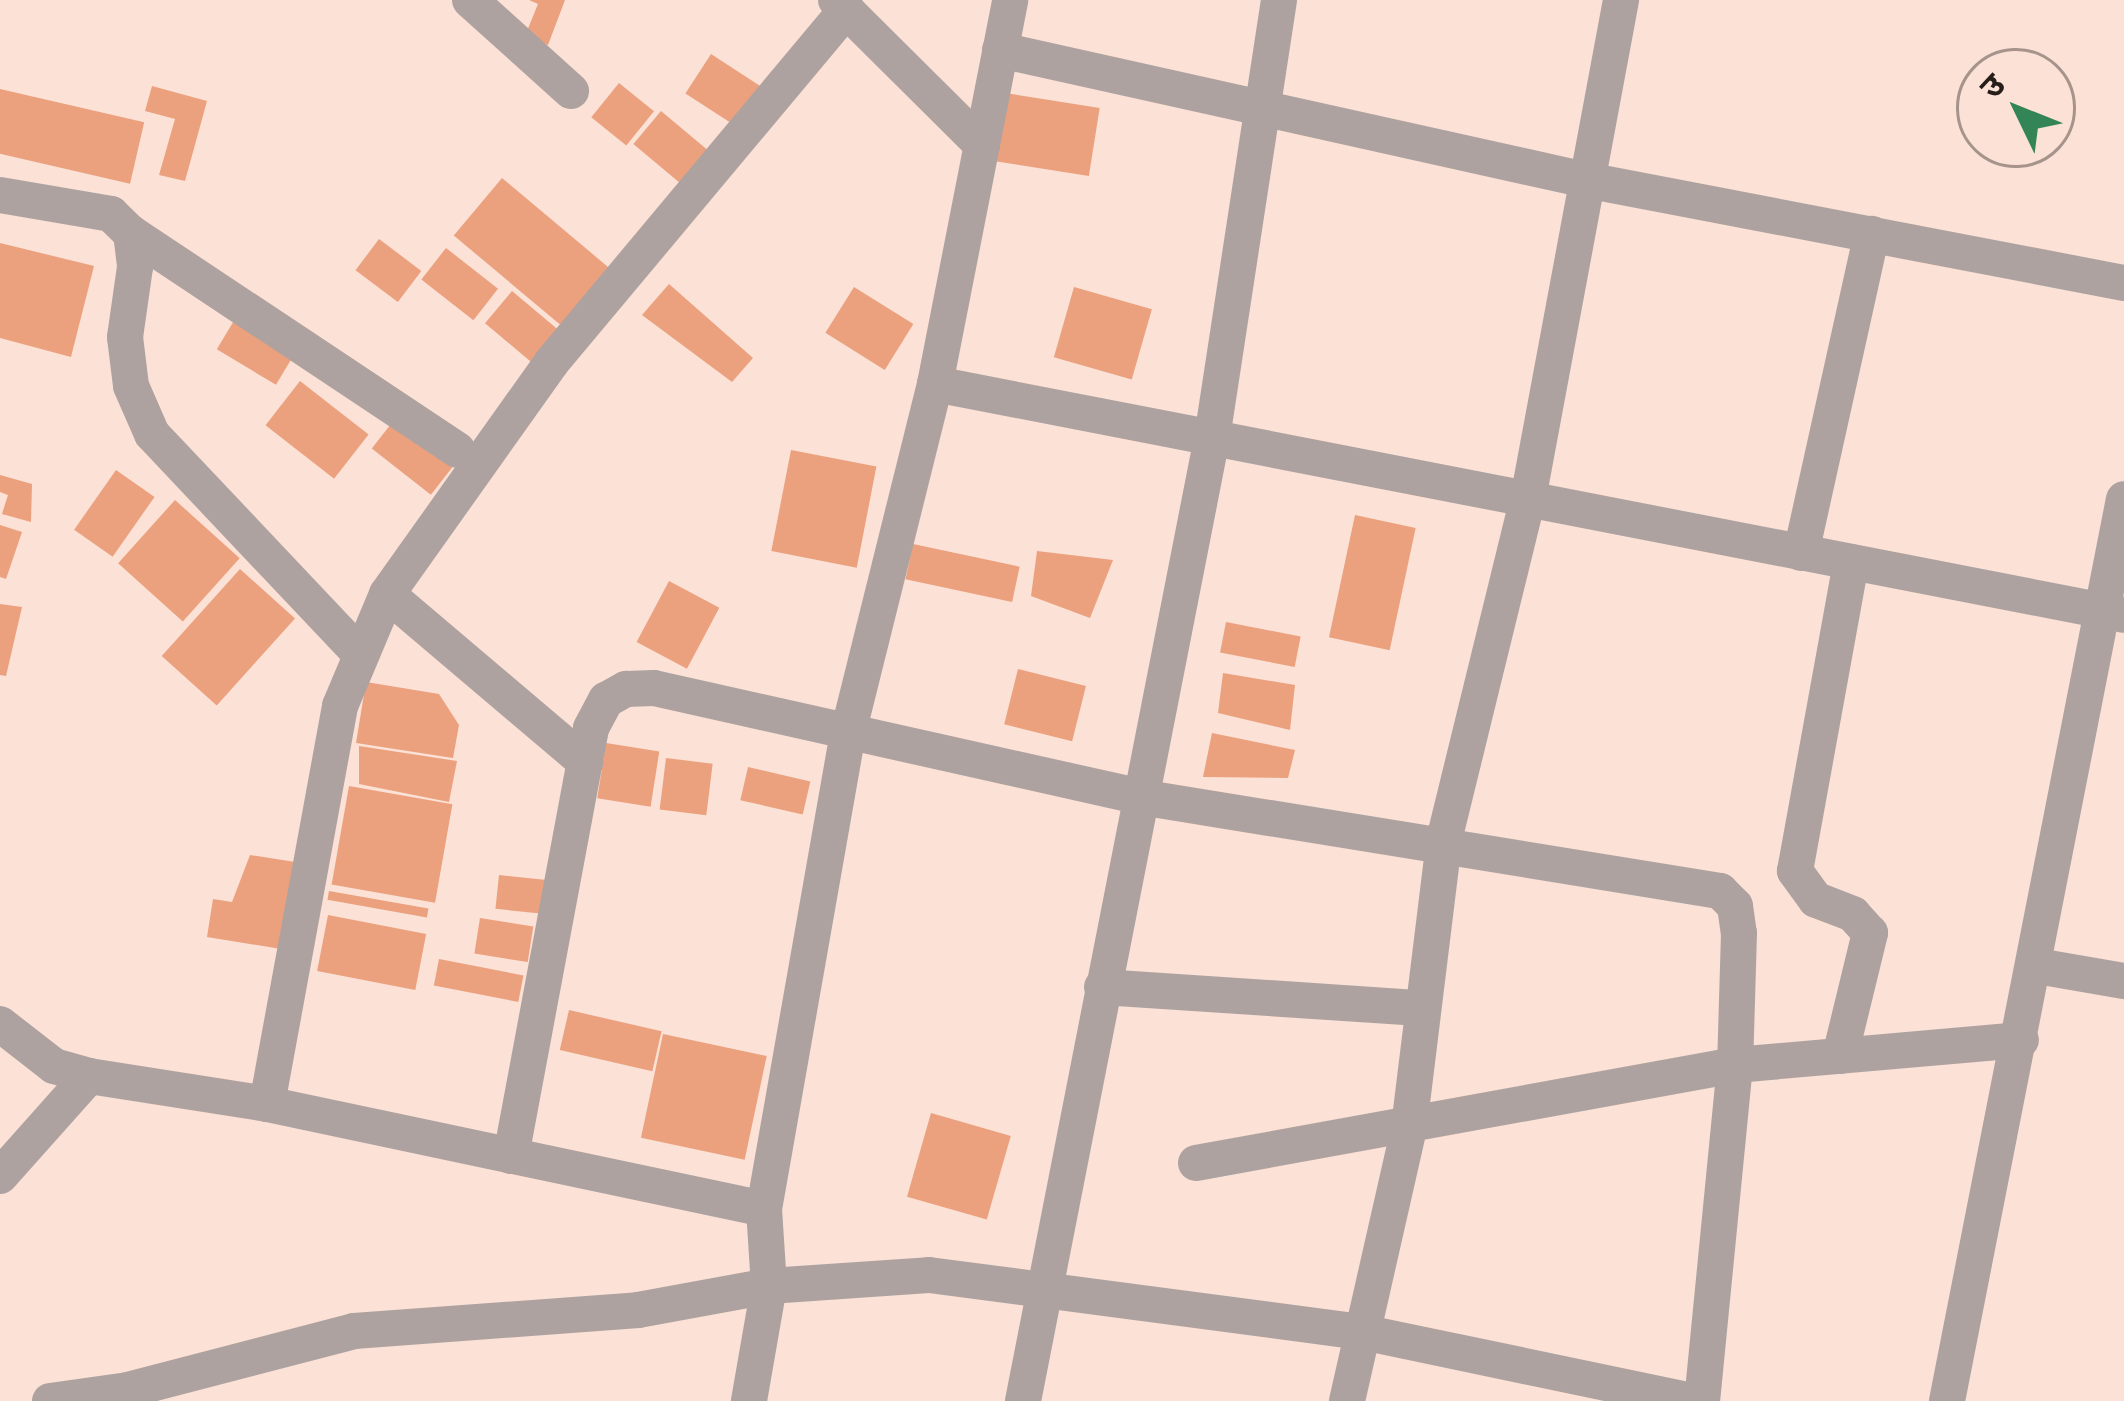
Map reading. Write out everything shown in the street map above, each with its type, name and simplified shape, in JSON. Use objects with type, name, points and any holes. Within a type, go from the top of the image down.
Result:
[{"type":"street","points":[[470,0],[571,92]]},
{"type":"street","points":[[749,1401],[769,1286],[764,1209],[849,729],[935,384],[1010,0]]},
{"type":"street","points":[[1023,1401],[1212,438],[1280,0]]},
{"type":"street","points":[[1347,1401],[1409,1127],[1444,840],[1528,499],[1621,0]]},
{"type":"street","points":[[267,1104],[340,706],[357,651],[387,594],[550,363],[841,5],[982,145]]},
{"type":"street","points":[[1000,50],[1260,112],[1586,180],[2124,283]]},
{"type":"street","points":[[0,194],[111,214],[131,233],[458,450]]},
{"type":"street","points":[[131,233],[135,267],[124,337],[131,386],[152,434],[357,651]]},
{"type":"street","points":[[1801,553],[1872,235]]},
{"type":"street","points":[[935,384],[2112,613]]},
{"type":"street","points":[[1947,1401],[2112,613],[2124,499]]},
{"type":"street","points":[[1840,1056],[1870,933],[1853,914],[1800,886],[1795,871],[1851,562]]},
{"type":"street","points":[[387,594],[585,762]]},
{"type":"street","points":[[50,1401],[141,1396],[354,1331],[638,1310],[769,1286],[929,1275],[1362,1332],[1642,1395],[1697,1401],[1735,1065],[1739,933],[1735,906],[1720,891],[1444,840],[1140,796],[653,688],[626,689],[606,700],[585,762],[511,1156]]},
{"type":"street","points":[[2037,966],[2124,981]]},
{"type":"street","points":[[1102,987],[1420,1009]]},
{"type":"street","points":[[0,1024],[54,1066],[89,1076],[267,1104],[764,1209]]},
{"type":"street","points":[[1196,1162],[1735,1065],[2021,1040]]},
{"type":"street","points":[[0,1176],[89,1076]]},
{"type":"building","points":[[529,0],[565,0],[548,45],[525,36],[538,4]]},
{"type":"building","points":[[711,54],[766,90],[741,129],[685,93]]},
{"type":"building","points":[[619,83],[654,111],[626,146],[591,117]]},
{"type":"building","points":[[152,86],[207,101],[185,181],[159,175],[175,119],[145,111]]},
{"type":"building","points":[[0,89],[144,122],[130,184],[0,154]]},
{"type":"building","points":[[993,91],[1100,108],[1089,176],[982,159]]},
{"type":"building","points":[[661,111],[708,151],[681,184],[633,144]]},
{"type":"building","points":[[502,178],[615,273],[567,331],[454,235]]},
{"type":"building","points":[[379,239],[421,271],[398,302],[356,270]]},
{"type":"building","points":[[0,243],[94,266],[71,357],[0,338]]},
{"type":"building","points":[[446,248],[498,289],[473,320],[421,280]]},
{"type":"building","points":[[669,284],[753,358],[732,382],[642,315]]},
{"type":"building","points":[[854,287],[913,324],[885,370],[825,333]]},
{"type":"building","points":[[1074,287],[1152,309],[1132,379],[1054,357]]},
{"type":"building","points":[[512,291],[566,336],[539,368],[485,323]]},
{"type":"building","points":[[241,309],[300,345],[276,385],[217,349]]},
{"type":"building","points":[[300,381],[369,435],[334,479],[266,425]]},
{"type":"building","points":[[405,406],[464,452],[431,495],[372,449]]},
{"type":"building","points":[[791,450],[876,467],[857,568],[771,551]]},
{"type":"building","points":[[116,470],[155,497],[113,557],[74,530]]},
{"type":"building","points":[[0,475],[32,484],[31,522],[2,514],[8,495],[0,492]]},
{"type":"building","points":[[175,500],[240,558],[183,621],[118,563]]},
{"type":"building","points":[[1355,515],[1416,528],[1390,650],[1329,637]]},
{"type":"building","points":[[0,525],[22,532],[6,579],[0,577]]},
{"type":"building","points":[[913,544],[1020,567],[1012,602],[906,579]]},
{"type":"building","points":[[1037,551],[1113,560],[1090,618],[1031,596]]},
{"type":"building","points":[[240,569],[295,619],[217,705],[162,656]]},
{"type":"building","points":[[669,581],[719,608],[687,669],[637,642]]},
{"type":"building","points":[[0,604],[22,607],[6,676],[0,675]]},
{"type":"building","points":[[1226,622],[1301,637],[1295,667],[1220,652]]},
{"type":"building","points":[[1018,669],[1086,686],[1072,741],[1004,724]]},
{"type":"building","points":[[1223,673],[1295,685],[1290,730],[1218,713]]},
{"type":"building","points":[[366,682],[439,694],[459,725],[453,758],[356,743]]},
{"type":"building","points":[[1212,733],[1295,750],[1288,778],[1203,777]]},
{"type":"building","points":[[606,743],[659,751],[651,807],[597,798]]},
{"type":"building","points":[[359,746],[457,761],[449,802],[359,784]]},
{"type":"building","points":[[666,758],[713,764],[706,815],[660,810]]},
{"type":"building","points":[[748,767],[810,781],[803,815],[740,800]]},
{"type":"building","points":[[349,786],[452,804],[435,903],[332,884]]},
{"type":"building","points":[[250,855],[295,862],[281,949],[207,937],[213,899],[232,902]]},
{"type":"building","points":[[499,875],[552,881],[548,914],[495,909]]},
{"type":"building","points":[[329,891],[428,909],[427,917],[327,900]]},
{"type":"building","points":[[328,915],[426,934],[415,990],[317,971]]},
{"type":"building","points":[[480,918],[533,926],[528,962],[474,954]]},
{"type":"building","points":[[439,959],[523,975],[518,1002],[434,986]]},
{"type":"building","points":[[569,1010],[662,1031],[652,1071],[560,1050]]},
{"type":"building","points":[[663,1034],[767,1056],[745,1160],[641,1138]]},
{"type":"building","points":[[931,1113],[1011,1136],[987,1220],[907,1197]]}]
